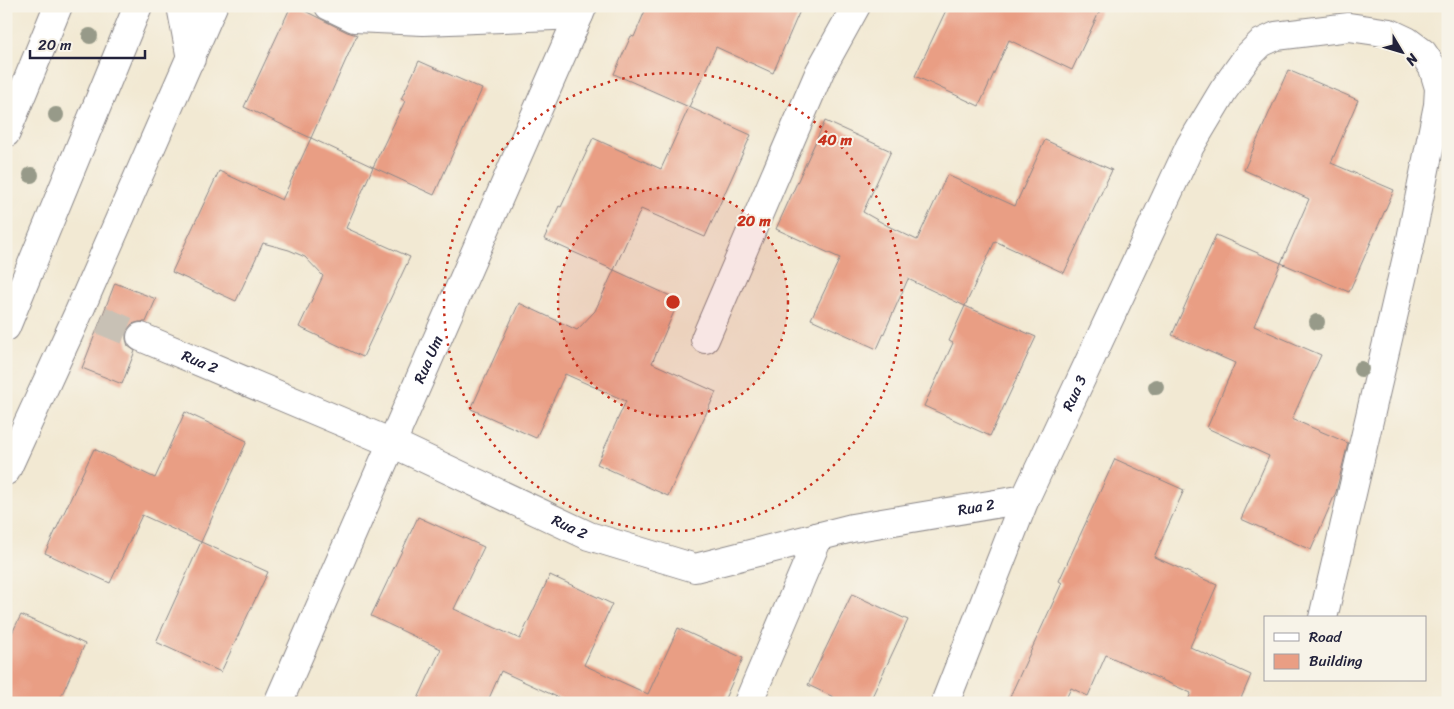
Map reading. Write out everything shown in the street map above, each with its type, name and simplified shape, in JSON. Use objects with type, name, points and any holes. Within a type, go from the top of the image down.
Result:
[{"type":"street","points":[[6,133],[58,6]]},
{"type":"street","points":[[6,327],[138,6]]},
{"type":"street","points":[[181,6],[191,59]]},
{"type":"street","points":[[6,470],[89,317],[213,6]]},
{"type":"street","points":[[329,6],[354,18],[423,21],[581,11]]},
{"type":"street","points":[[705,338],[820,71],[856,6]]},
{"type":"street","name":"Rua Um","points":[[278,703],[581,11]]},
{"type":"street","name":"Rua 3","points":[[944,703],[1025,499],[1190,146],[1223,91],[1248,56],[1261,43],[1276,36],[1349,27],[1390,33],[1407,41],[1423,53],[1433,68],[1440,88],[1410,244],[1323,616]]},
{"type":"street","name":"Rua 2","points":[[141,337],[392,443],[589,536],[695,568],[852,528],[1025,499]]},
{"type":"street","points":[[748,703],[819,536]]},
{"type":"building","points":[[291,6],[295,6],[347,32],[357,35],[311,138],[244,107]]},
{"type":"building","points":[[647,6],[802,6],[773,73],[716,47],[689,107],[614,74],[631,36],[634,37]]},
{"type":"building","points":[[948,6],[1102,6],[1072,70],[1009,40],[979,106],[915,76]]},
{"type":"building","points":[[419,61],[482,89],[434,195],[373,167],[405,101],[401,99]]},
{"type":"building","points":[[1288,70],[1358,100],[1331,163],[1394,190],[1349,292],[1281,263],[1309,199],[1244,170]]},
{"type":"building","points":[[689,107],[751,135],[705,237],[641,209],[614,270],[544,239],[593,138],[661,169]]},
{"type":"building","points":[[825,121],[891,151],[863,212],[917,240],[947,175],[1015,206],[1045,140],[1112,170],[1064,273],[995,241],[965,306],[908,279],[877,349],[811,319],[840,258],[776,229]]},
{"type":"building","points":[[311,138],[373,167],[346,228],[410,257],[363,357],[299,327],[323,276],[305,257],[289,250],[263,243],[236,301],[172,272],[219,171],[282,200]]},
{"type":"building","points":[[1216,235],[1281,263],[1254,326],[1321,355],[1292,419],[1348,443],[1336,492],[1311,550],[1241,519],[1269,456],[1207,428],[1235,363],[1172,335]]},
{"type":"building","points":[[614,270],[679,300],[652,363],[716,392],[668,496],[597,464],[626,401],[565,374],[536,438],[471,409],[519,303],[577,330],[595,311]]},
{"type":"building","points":[[115,283],[156,299],[146,322],[132,324],[126,331],[128,346],[135,351],[122,384],[82,368]]},
{"type":"building","points":[[965,306],[1036,337],[990,436],[924,406],[953,343],[949,341]]},
{"type":"building","points":[[185,412],[247,441],[201,542],[142,515],[110,583],[45,553],[94,449],[155,478]]},
{"type":"building","points":[[1115,459],[1184,490],[1154,557],[1217,585],[1190,647],[1251,675],[1239,703],[1187,703],[1191,693],[1106,655],[1088,696],[1071,688],[1064,703],[1007,703],[1062,583],[1059,581]]},
{"type":"building","points":[[418,517],[484,547],[454,609],[520,639],[550,575],[612,604],[584,665],[648,694],[678,628],[743,658],[723,703],[570,703],[501,671],[487,703],[416,703],[441,649],[371,616]]},
{"type":"building","points":[[201,542],[268,572],[221,672],[156,642]]},
{"type":"building","points":[[852,594],[908,620],[869,703],[846,703],[808,685]]},
{"type":"building","points":[[21,615],[85,644],[58,703],[6,703],[6,645]]},
{"type":"tunnel","points":[[101,320],[141,337]]}]
